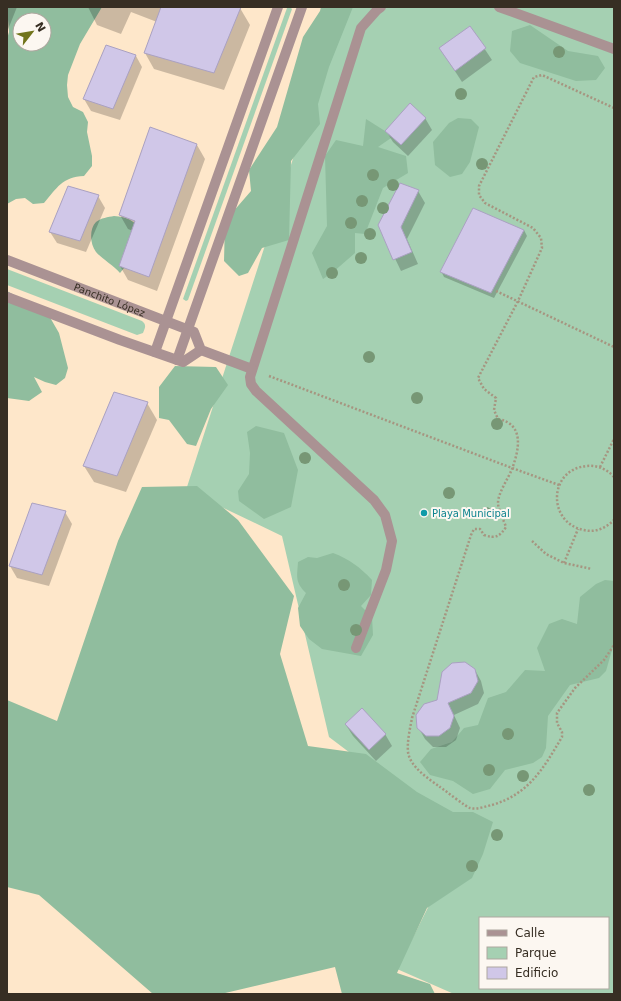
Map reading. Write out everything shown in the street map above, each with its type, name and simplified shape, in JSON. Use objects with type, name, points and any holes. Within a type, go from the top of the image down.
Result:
[{"type":"street","points":[[155,352],[278,7]]},
{"type":"street","points":[[177,360],[302,7]]},
{"type":"street","points":[[356,648],[386,570],[392,541],[385,515],[374,500],[256,391],[251,384],[250,377],[362,28],[381,7]]},
{"type":"street","points":[[499,7],[614,49]]},
{"type":"street","name":"Panchito López","points":[[7,260],[188,329]]},
{"type":"street","points":[[7,297],[183,362],[201,350]]},
{"type":"street","points":[[188,329],[194,332],[201,350],[252,369]]},
{"type":"path","points":[[614,108],[542,76],[534,77],[479,186],[479,195],[485,203],[533,228],[541,238],[542,248],[518,301],[478,378],[484,389],[496,398],[494,410],[498,419],[506,421],[515,429],[519,437],[512,468],[501,492],[498,504],[506,527],[501,535],[492,538],[484,535],[480,529],[474,529],[414,711],[409,735],[408,753],[417,769],[470,808],[481,808],[506,801],[522,790],[538,775],[562,737],[562,732],[557,724],[557,713],[575,688],[604,660],[614,645]]},
{"type":"path","points":[[496,291],[614,347]]},
{"type":"path","points":[[252,369],[559,485]]},
{"type":"path","points":[[600,467],[614,439]]},
{"type":"path","points":[[614,477],[600,467],[590,465],[577,468],[564,476],[557,493],[557,502],[560,511],[567,522],[578,529],[587,531],[596,530],[604,528],[614,520]]},
{"type":"path","points":[[564,564],[578,529]]},
{"type":"path","points":[[532,540],[546,554],[564,564],[592,570]]},
{"type":"green space","points":[[7,7],[102,7],[80,44],[68,75],[67,85],[68,97],[73,107],[83,112],[88,122],[87,132],[92,156],[92,166],[84,176],[70,179],[61,184],[44,203],[33,204],[25,198],[16,199],[7,204],[7,39],[9,32]]},
{"type":"green space","points":[[290,7],[292,9],[188,300],[186,301],[183,299],[287,8]]},
{"type":"green space","points":[[321,7],[353,7],[329,67],[318,104],[320,124],[291,161],[289,240],[262,248],[248,273],[239,276],[224,261],[225,221],[251,191],[249,170],[277,127],[303,37],[320,11]]},
{"type":"green space","name":"Playa Municipal","points":[[342,7],[614,7],[614,994],[454,994],[397,969],[463,838],[329,737],[282,536],[186,490]]},
{"type":"green space","points":[[530,25],[568,51],[598,56],[605,68],[596,80],[576,81],[520,63],[510,51],[512,31]]},
{"type":"green space","points":[[458,118],[471,119],[479,127],[470,162],[462,174],[450,177],[435,165],[433,142],[449,123]]},
{"type":"green space","points":[[366,119],[385,131],[391,138],[378,147],[406,156],[408,173],[383,188],[365,234],[355,233],[355,253],[323,279],[312,253],[327,226],[325,156],[336,140],[363,146]]},
{"type":"green space","points":[[114,216],[123,217],[135,223],[141,229],[128,263],[120,273],[96,252],[92,245],[91,237],[92,229],[96,222]]},
{"type":"green space","points":[[7,269],[142,321],[145,325],[143,333],[137,335],[7,285]]},
{"type":"green space","points":[[7,291],[48,314],[59,333],[68,368],[65,378],[56,385],[34,377],[42,392],[29,401],[7,398]]},
{"type":"green space","points":[[175,366],[216,367],[228,385],[211,409],[196,446],[187,444],[169,420],[159,418],[159,387]]},
{"type":"green space","points":[[256,426],[284,433],[298,470],[291,507],[264,519],[239,501],[238,491],[249,474],[250,453],[247,432]]},
{"type":"green space","points":[[197,486],[238,520],[294,596],[280,654],[308,746],[366,754],[417,792],[453,812],[473,812],[493,822],[483,854],[472,878],[427,908],[397,973],[430,984],[435,994],[342,994],[335,967],[221,994],[153,994],[39,895],[7,887],[7,700],[57,721],[118,541],[142,487]]},
{"type":"green space","points":[[333,553],[354,564],[372,580],[371,595],[361,606],[372,617],[373,635],[361,656],[322,649],[309,639],[300,626],[298,608],[306,593],[298,582],[298,562],[308,557],[317,558]]},
{"type":"green space","points":[[605,580],[614,581],[614,643],[606,671],[599,678],[570,685],[548,716],[546,748],[542,757],[533,763],[505,770],[490,789],[473,794],[453,781],[430,775],[420,762],[431,749],[452,742],[464,728],[478,725],[488,698],[506,692],[525,670],[545,671],[537,648],[549,624],[562,619],[577,624],[580,597],[596,584]]},
{"type":"building","points":[[161,7],[241,7],[214,73],[144,53]]},
{"type":"building","points":[[470,26],[486,48],[455,71],[439,48]]},
{"type":"building","points":[[106,45],[136,55],[113,109],[83,99]]},
{"type":"building","points":[[410,103],[426,118],[401,145],[385,131]]},
{"type":"building","points":[[150,127],[197,144],[149,277],[119,266],[135,221],[119,215]]},
{"type":"building","points":[[400,183],[419,190],[401,227],[412,252],[393,260],[378,225]]},
{"type":"building","points":[[68,186],[99,195],[80,241],[49,232]]},
{"type":"building","points":[[473,208],[524,230],[491,293],[440,272]]},
{"type":"building","points":[[114,392],[148,402],[117,476],[83,466]]},
{"type":"building","points":[[32,503],[66,511],[42,575],[9,566]]},
{"type":"building","points":[[465,662],[475,669],[478,681],[471,693],[448,703],[454,716],[450,728],[439,736],[426,736],[417,728],[416,715],[424,704],[437,700],[442,672],[452,663]]},
{"type":"building","points":[[362,708],[386,734],[369,750],[345,724]]},
{"type":"place","name":"Playa Municipal","points":[[424,513]]}]
